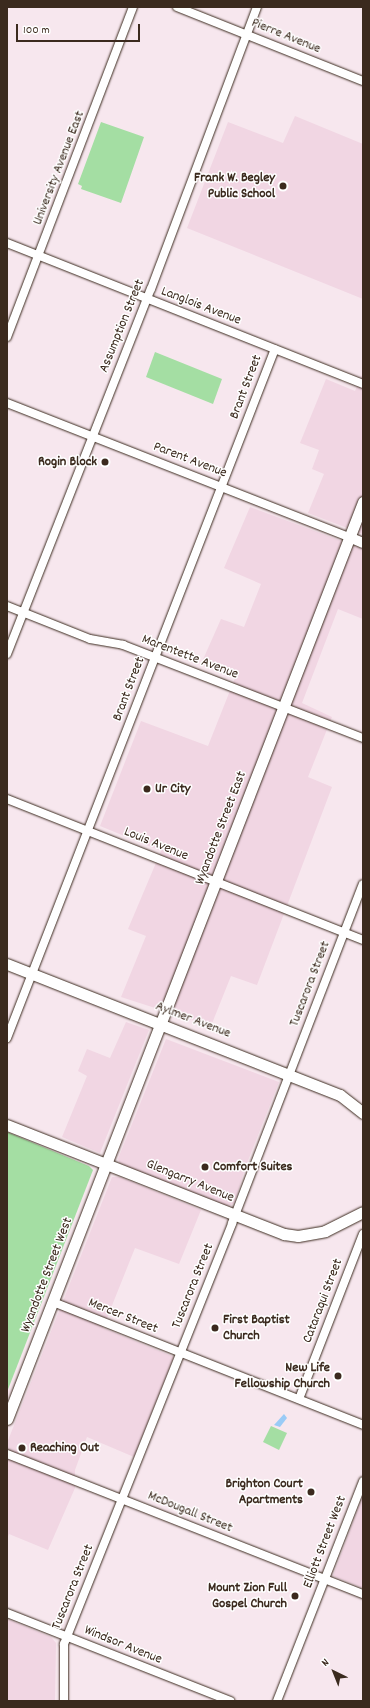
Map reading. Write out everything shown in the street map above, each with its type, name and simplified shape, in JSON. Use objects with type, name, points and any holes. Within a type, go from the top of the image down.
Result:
[{"type":"main road","name":"Wyandotte Street East","points":[[106,1164],[363,502]]},
{"type":"main road","name":"Aylmer Avenue","points":[[7,964],[340,1095],[363,1113]]},
{"type":"main road","name":"Glengarry Avenue","points":[[7,1125],[284,1234],[298,1236],[325,1231],[363,1212]]},
{"type":"main road","name":"Wyandotte Street West","points":[[7,1419],[106,1164]]},
{"type":"main road","points":[[350,1218],[363,1205]]},
{"type":"street","name":"University Avenue East","points":[[7,337],[40,256],[133,7]]},
{"type":"street","name":"Pierre Avenue","points":[[177,7],[363,81]]},
{"type":"street","name":"Assumption Street","points":[[7,654],[146,299],[257,7]]},
{"type":"street","name":"Langlois Avenue","points":[[7,243],[363,384]]},
{"type":"street","name":"Brant Street","points":[[7,1038],[275,349]]},
{"type":"street","name":"Parent Avenue","points":[[7,403],[363,543]]},
{"type":"street","name":"Marentette Avenue","points":[[7,606],[90,639],[122,645],[363,738]]},
{"type":"street","name":"Louis Avenue","points":[[7,798],[363,940]]},
{"type":"street","name":"Tuscarora Street","points":[[64,1701],[64,1644],[235,1215],[288,1074],[363,884]]},
{"type":"street","name":"Cataraqui Street","points":[[299,1399],[363,1234]]},
{"type":"street","name":"Mercer Street","points":[[53,1302],[363,1425]]},
{"type":"street","name":"McDougall Street","points":[[7,1454],[363,1594]]},
{"type":"street","name":"Elliott Street West","points":[[277,1701],[363,1481]]},
{"type":"street","name":"Windsor Avenue","points":[[7,1613],[230,1701]]},
{"type":"shaded area","name":"Frank W. Begley Public School","points":[[295,116],[363,144],[363,299],[187,228],[228,122],[283,143]]},
{"type":"shaded area","points":[[363,373],[363,534],[308,513],[324,474],[312,469],[319,450],[300,443],[326,379],[355,391]]},
{"type":"shaded area","points":[[250,507],[363,549],[363,619],[338,609],[302,703],[332,717],[308,777],[332,787],[257,985],[231,976],[211,1026],[121,997],[146,936],[128,929],[161,851],[100,826],[141,721],[208,746],[235,678],[201,664],[221,619],[244,627],[261,584],[224,568]]},
{"type":"shaded area","points":[[126,1022],[149,1030],[100,1153],[62,1137],[87,1076],[78,1071],[87,1049],[110,1058]]},
{"type":"shaded area","points":[[166,1039],[279,1082],[245,1168],[235,1202],[231,1205],[224,1206],[120,1165],[118,1159]]},
{"type":"shaded area","points":[[112,1177],[120,1177],[201,1210],[179,1264],[135,1248],[103,1328],[174,1357],[134,1457],[87,1437],[75,1470],[75,1488],[48,1550],[9,1534],[7,1539],[7,1443]]},
{"type":"shaded area","points":[[363,1495],[363,1588],[333,1576]]},
{"type":"shaded area","points":[[7,1619],[51,1637],[56,1643],[55,1701],[7,1701]]},
{"type":"green space","points":[[101,122],[144,137],[121,203],[81,189],[82,186],[78,184]]},
{"type":"green space","points":[[155,352],[222,379],[213,404],[146,377]]},
{"type":"green space","points":[[7,1132],[89,1166],[93,1170],[7,1392]]},
{"type":"green space","points":[[271,1426],[287,1433],[279,1450],[263,1442]]},
{"type":"water","points":[[284,1414],[287,1418],[280,1427],[274,1425]]},
{"type":"place","name":"Frank W. Begley Public School","points":[[283,186]]},
{"type":"place","name":"Rogin Block","points":[[105,462]]},
{"type":"place","name":"Ur City","points":[[147,789]]},
{"type":"place","name":"Comfort Suites","points":[[205,1167]]},
{"type":"place","name":"First Baptist Church","points":[[215,1328]]},
{"type":"place","name":"New Life Fellowship Church","points":[[338,1376]]},
{"type":"place","name":"Reaching Out","points":[[22,1448]]},
{"type":"place","name":"Brighton Court Apartments","points":[[311,1492]]},
{"type":"place","name":"Mount Zion Full Gospel Church","points":[[295,1596]]}]
